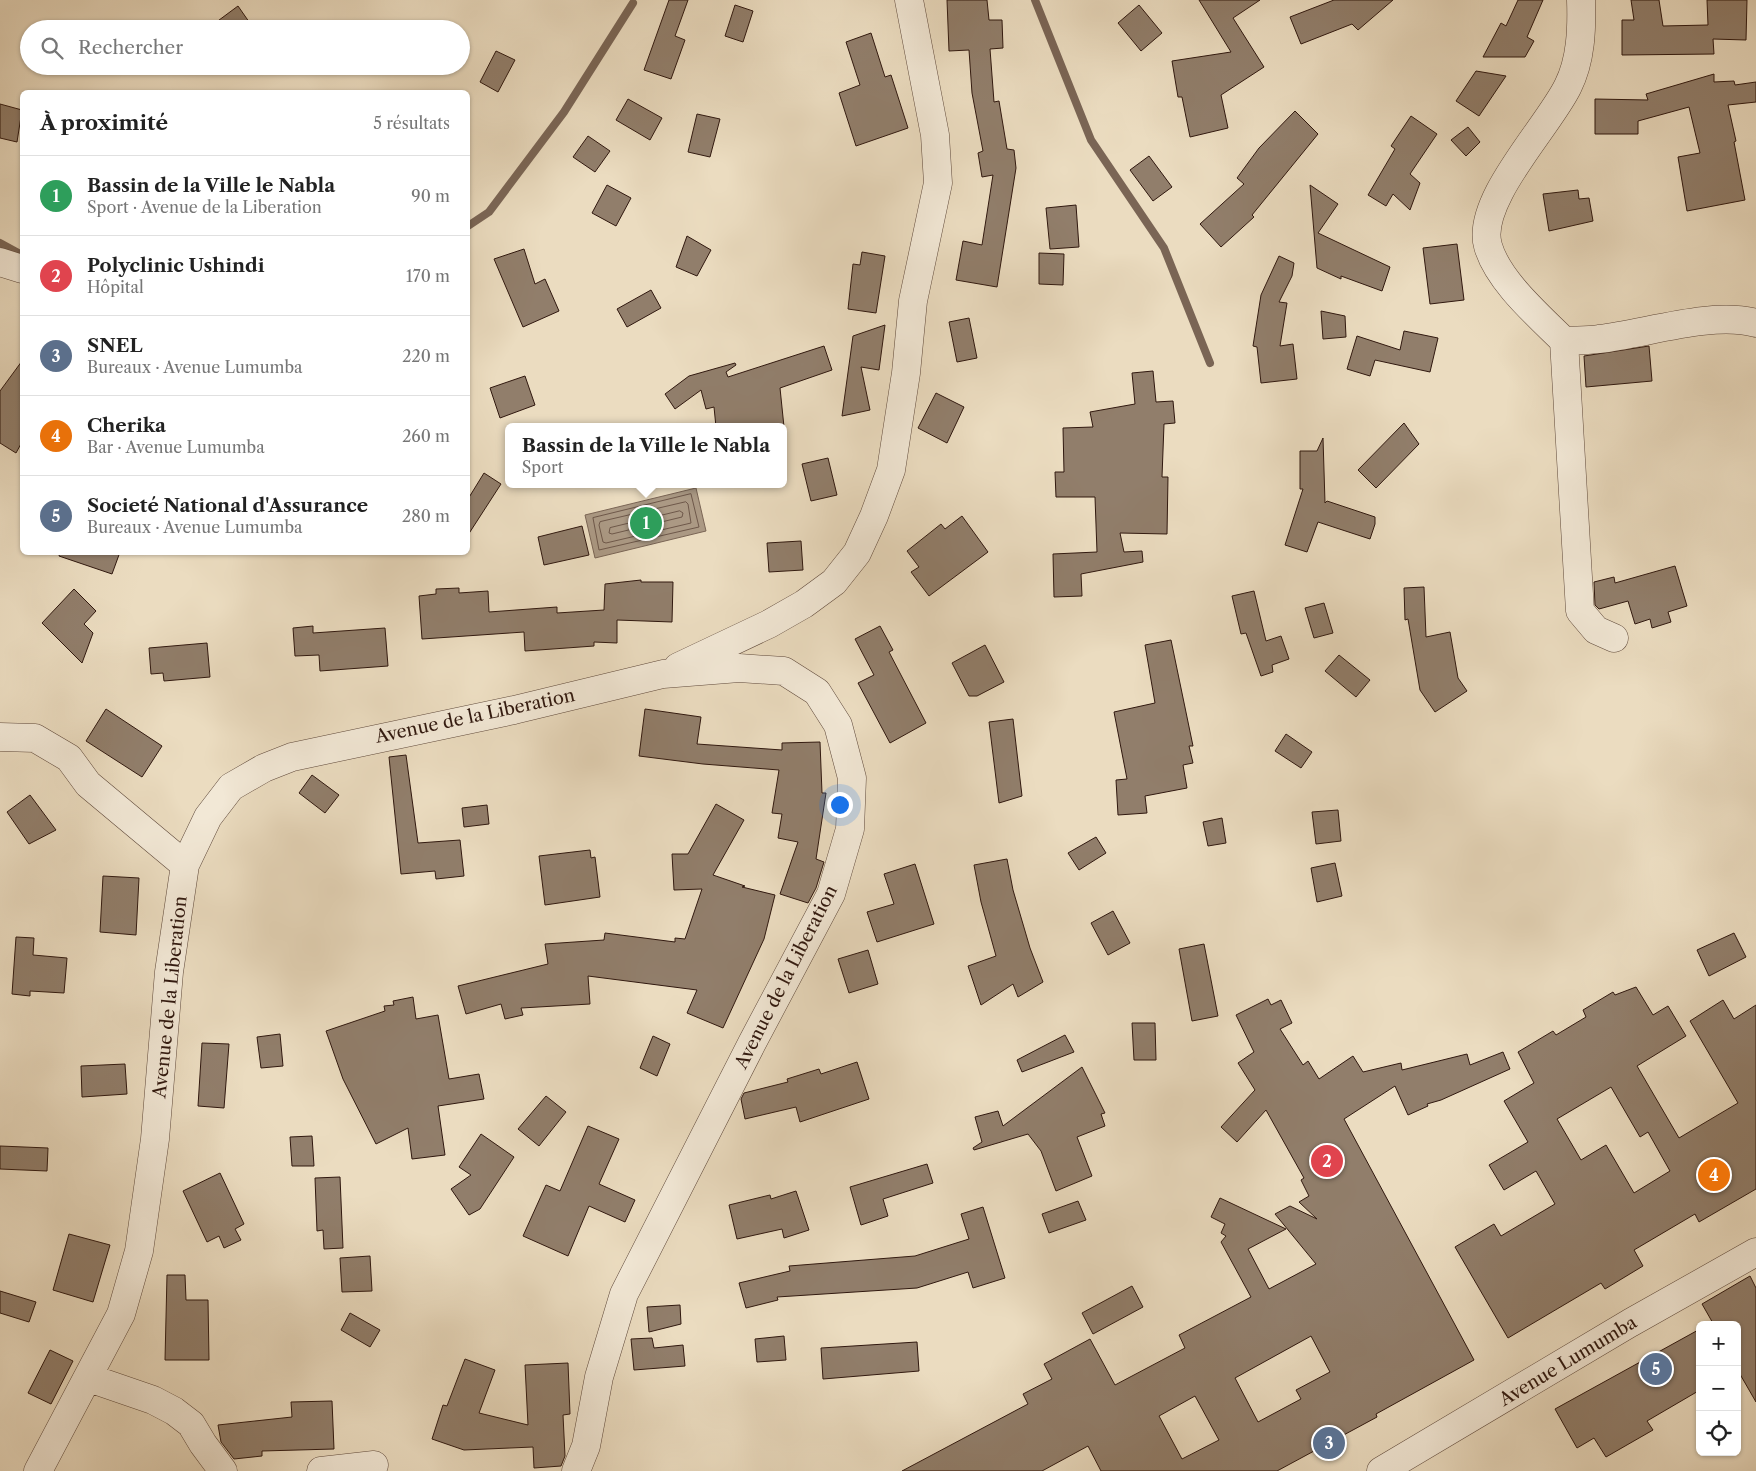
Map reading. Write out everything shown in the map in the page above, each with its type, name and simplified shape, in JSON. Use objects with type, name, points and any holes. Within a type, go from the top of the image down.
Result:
[{"type":"street","points":[[663,674],[769,624],[804,604],[834,582],[857,553],[874,516],[891,470],[906,372],[913,301],[938,183],[935,134],[909,0]]},
{"type":"street","points":[[1581,0],[1580,50],[1569,85],[1552,115],[1514,167],[1488,221],[1487,245],[1500,272],[1564,341],[1580,611],[1596,630],[1614,638]]},
{"type":"street","points":[[0,262],[20,268]]},
{"type":"street","points":[[1564,341],[1597,340],[1667,326],[1745,320],[1756,323]]},
{"type":"street","name":"Avenue de la Liberation","points":[[38,1471],[89,1378],[121,1314],[139,1251],[155,1139],[169,972],[185,865],[208,817],[231,788],[271,765],[292,756],[514,710],[663,674],[739,668],[784,671],[817,692],[838,725],[852,778],[850,829],[831,894],[624,1294],[599,1377],[586,1446],[576,1471]]},
{"type":"street","points":[[0,737],[35,738],[69,758],[88,784],[185,865]]},
{"type":"street","name":"Avenue Lumumba","points":[[1380,1471],[1630,1323],[1756,1252]]},
{"type":"street","points":[[89,1378],[153,1400],[174,1410],[191,1424],[202,1444],[223,1471]]},
{"type":"street","points":[[321,1471],[374,1465]]},
{"type":"water","points":[[696,488],[706,531],[595,558],[585,515]]},
{"type":"building","points":[[669,0],[688,0],[675,36],[685,40],[671,79],[644,70]]},
{"type":"building","points":[[947,0],[987,0],[989,20],[1002,20],[1003,48],[990,49],[994,102],[999,101],[1007,149],[1014,150],[1016,168],[997,287],[956,280],[963,241],[982,245],[993,175],[982,177],[978,153],[983,151],[972,93],[969,50],[949,51]]},
{"type":"building","points":[[1199,0],[1260,0],[1233,18],[1264,67],[1221,95],[1228,128],[1190,137],[1182,97],[1178,97],[1172,61],[1231,52]]},
{"type":"building","points":[[1334,0],[1393,0],[1358,30],[1352,24],[1301,44],[1290,17]]},
{"type":"building","points":[[1518,0],[1543,0],[1527,37],[1534,41],[1525,57],[1483,57],[1501,23],[1506,26]]},
{"type":"building","points":[[1631,0],[1659,0],[1663,26],[1708,25],[1707,0],[1747,0],[1746,40],[1713,39],[1714,54],[1622,55],[1622,20],[1634,20]]},
{"type":"building","points":[[735,5],[753,11],[743,42],[725,36]]},
{"type":"building","points":[[1139,5],[1162,33],[1141,51],[1118,23]]},
{"type":"building","points":[[238,6],[248,20],[219,20]]},
{"type":"building","points":[[871,33],[885,77],[891,75],[908,128],[856,146],[839,93],[860,85],[846,42]]},
{"type":"building","points":[[496,51],[515,60],[498,92],[480,82]]},
{"type":"building","points":[[1476,71],[1506,76],[1479,116],[1456,101]]},
{"type":"building","points":[[1714,74],[1714,82],[1734,81],[1735,85],[1756,82],[1756,102],[1728,105],[1736,141],[1734,142],[1745,200],[1687,211],[1678,157],[1700,153],[1689,107],[1638,121],[1638,134],[1595,134],[1595,99],[1648,100],[1646,94]]},
{"type":"building","points":[[628,99],[662,118],[650,140],[616,120]]},
{"type":"building","points":[[0,104],[20,109],[17,142],[0,138]]},
{"type":"building","points":[[1295,111],[1318,134],[1252,215],[1254,217],[1221,247],[1200,224],[1244,184],[1237,178],[1259,148]]},
{"type":"building","points":[[697,114],[720,119],[710,157],[688,152]]},
{"type":"building","points":[[1411,116],[1437,134],[1410,174],[1420,183],[1410,210],[1393,194],[1386,206],[1368,195],[1395,149],[1391,146]]},
{"type":"building","points":[[1468,127],[1480,142],[1466,156],[1451,140]]},
{"type":"building","points":[[588,136],[610,151],[595,172],[573,157]]},
{"type":"building","points":[[1149,156],[1172,187],[1153,201],[1130,170]]},
{"type":"building","points":[[607,185],[631,198],[616,226],[592,213]]},
{"type":"building","points":[[1310,185],[1338,204],[1318,233],[1390,267],[1382,291],[1341,276],[1341,279],[1317,268]]},
{"type":"building","points":[[1578,190],[1579,199],[1589,198],[1593,221],[1549,231],[1543,194]]},
{"type":"building","points":[[1076,205],[1079,247],[1050,249],[1046,208]]},
{"type":"building","points":[[687,236],[711,250],[697,276],[676,267]]},
{"type":"building","points":[[1457,244],[1464,300],[1430,304],[1423,248]]},
{"type":"building","points":[[524,249],[535,284],[545,279],[559,311],[523,327],[494,259]]},
{"type":"building","points":[[862,252],[885,256],[876,313],[848,309],[853,264],[860,265]]},
{"type":"building","points":[[1039,253],[1064,254],[1063,285],[1039,284]]},
{"type":"building","points":[[1279,256],[1294,263],[1292,276],[1279,302],[1287,303],[1280,346],[1293,344],[1297,379],[1261,383],[1257,347],[1253,346],[1261,295]]},
{"type":"building","points":[[651,290],[661,308],[627,327],[617,309]]},
{"type":"building","points":[[1321,311],[1345,316],[1346,337],[1323,339]]},
{"type":"building","points":[[969,318],[977,358],[957,362],[949,322]]},
{"type":"building","points":[[885,325],[879,370],[861,367],[870,410],[842,416],[853,336]]},
{"type":"building","points":[[1404,331],[1438,338],[1430,372],[1375,360],[1370,376],[1347,369],[1357,336],[1400,350]]},
{"type":"building","points":[[824,346],[832,370],[780,388],[784,423],[716,423],[714,407],[706,409],[701,390],[675,409],[665,394],[689,376],[735,363],[736,365],[726,372],[728,377]]},
{"type":"building","points":[[1649,346],[1652,381],[1586,387],[1584,356]]},
{"type":"building","points":[[20,364],[20,446],[16,453],[0,443],[0,391]]},
{"type":"building","points":[[1153,371],[1156,402],[1173,401],[1175,423],[1164,424],[1162,477],[1168,477],[1167,534],[1120,533],[1124,552],[1142,551],[1143,562],[1081,574],[1082,596],[1054,597],[1053,554],[1097,552],[1095,497],[1056,497],[1055,472],[1064,472],[1063,428],[1093,427],[1090,412],[1135,404],[1132,373]]},
{"type":"building","points":[[525,376],[535,405],[500,418],[490,388]]},
{"type":"building","points":[[936,393],[964,407],[947,443],[918,428]]},
{"type":"building","points":[[1404,423],[1419,444],[1376,488],[1358,470]]},
{"type":"building","points":[[1323,438],[1325,503],[1327,501],[1375,517],[1375,524],[1370,539],[1318,522],[1307,552],[1285,545],[1303,489],[1300,489],[1300,451],[1317,451]]},
{"type":"building","points":[[828,458],[837,495],[811,501],[802,464]]},
{"type":"building","points":[[484,473],[501,484],[470,532],[470,496]]},
{"type":"building","points":[[962,516],[988,552],[929,596],[911,572],[919,567],[907,551],[941,524],[945,529]]},
{"type":"building","points":[[582,526],[589,555],[544,565],[538,537]]},
{"type":"building","points":[[801,541],[803,570],[769,572],[767,543]]},
{"type":"building","points":[[59,555],[119,555],[112,574]]},
{"type":"building","points":[[1675,566],[1687,606],[1668,612],[1671,622],[1652,628],[1650,619],[1635,624],[1628,601],[1599,609],[1595,605],[1594,582],[1614,577],[1615,583]]},
{"type":"building","points":[[641,580],[641,582],[673,582],[672,622],[617,620],[617,643],[594,642],[594,646],[525,651],[524,632],[422,639],[419,596],[436,594],[436,589],[459,588],[459,593],[488,591],[489,612],[557,607],[557,613],[604,610],[605,584]]},
{"type":"building","points":[[1424,587],[1426,637],[1450,632],[1458,678],[1467,691],[1435,712],[1420,690],[1408,619],[1405,620],[1404,588]]},
{"type":"building","points":[[74,589],[96,611],[84,624],[93,633],[82,663],[42,623]]},
{"type":"building","points":[[1254,591],[1266,641],[1281,636],[1289,659],[1272,665],[1273,672],[1261,676],[1246,633],[1241,634],[1232,596]]},
{"type":"building","points":[[1324,603],[1333,633],[1314,638],[1305,608]]},
{"type":"building","points":[[313,626],[313,633],[385,628],[388,666],[320,671],[319,655],[295,656],[293,628]]},
{"type":"building","points":[[880,626],[893,650],[889,652],[926,723],[890,743],[858,683],[874,675],[855,639]]},
{"type":"building","points":[[1171,640],[1193,746],[1189,746],[1193,763],[1183,765],[1187,788],[1145,796],[1147,813],[1118,815],[1116,780],[1127,779],[1114,712],[1155,703],[1145,645]]},
{"type":"building","points":[[207,643],[210,677],[164,681],[163,673],[151,674],[149,648]]},
{"type":"building","points":[[985,645],[1004,682],[977,696],[969,696],[952,663]]},
{"type":"building","points":[[1339,655],[1370,680],[1356,697],[1325,671]]},
{"type":"building","points":[[106,709],[162,746],[142,777],[86,741]]},
{"type":"building","points":[[645,709],[701,717],[697,744],[782,750],[782,743],[820,742],[822,793],[826,793],[816,859],[824,862],[816,888],[808,903],[780,894],[798,842],[778,838],[782,814],[772,813],[779,770],[703,764],[639,756]]},
{"type":"building","points":[[1013,719],[1022,796],[999,803],[989,722]]},
{"type":"building","points":[[1286,734],[1312,752],[1301,768],[1275,751]]},
{"type":"building","points":[[406,755],[418,843],[460,840],[464,876],[436,879],[435,871],[401,874],[389,757]]},
{"type":"building","points":[[312,775],[339,795],[325,813],[299,793]]},
{"type":"building","points":[[30,795],[56,830],[29,844],[7,812]]},
{"type":"building","points":[[716,804],[744,820],[713,875],[745,886],[742,887],[775,895],[764,939],[723,1028],[687,1013],[697,990],[588,976],[590,1004],[521,1008],[523,1015],[505,1019],[501,1004],[466,1014],[458,986],[548,964],[545,944],[604,940],[605,933],[675,942],[675,938],[685,939],[702,889],[674,890],[672,854],[688,854]]},
{"type":"building","points":[[487,805],[489,824],[464,827],[462,808]]},
{"type":"building","points":[[1338,810],[1341,841],[1316,844],[1312,812]]},
{"type":"building","points":[[1222,818],[1226,843],[1208,846],[1203,822]]},
{"type":"building","points":[[1096,837],[1106,853],[1079,870],[1068,853]]},
{"type":"building","points":[[590,850],[591,858],[595,857],[600,897],[545,905],[539,856]]},
{"type":"building","points":[[1007,859],[1013,890],[1030,948],[1043,982],[1018,997],[1013,984],[981,1005],[968,966],[996,956],[981,902],[974,865]]},
{"type":"building","points":[[1335,863],[1342,896],[1317,902],[1311,868]]},
{"type":"building","points":[[915,864],[934,924],[877,942],[867,912],[894,904],[884,874]]},
{"type":"building","points":[[103,876],[139,878],[136,935],[100,932]]},
{"type":"building","points":[[1113,911],[1130,943],[1108,955],[1091,923]]},
{"type":"building","points":[[1734,933],[1746,957],[1709,976],[1697,950]]},
{"type":"building","points":[[16,937],[34,938],[33,955],[67,958],[64,993],[30,991],[30,996],[12,994]]},
{"type":"building","points":[[1204,944],[1218,1016],[1192,1021],[1179,949]]},
{"type":"building","points":[[868,950],[878,984],[849,993],[838,959]]},
{"type":"building","points":[[1636,987],[1653,1015],[1668,1006],[1686,1036],[1637,1066],[1679,1138],[1738,1103],[1690,1021],[1723,1000],[1734,1019],[1756,1005],[1756,1189],[1699,1222],[1695,1214],[1634,1250],[1643,1266],[1605,1289],[1601,1283],[1508,1338],[1455,1247],[1494,1224],[1501,1236],[1555,1204],[1536,1171],[1504,1190],[1489,1165],[1528,1142],[1504,1101],[1534,1083],[1518,1052],[1553,1031],[1556,1035],[1586,1017],[1583,1010],[1613,992],[1615,995]],"holes":[[[1611,1087],[1640,1137],[1648,1132],[1670,1171],[1634,1193],[1606,1145],[1581,1160],[1557,1119]]]},
{"type":"building","points":[[413,997],[416,1019],[438,1015],[449,1079],[479,1074],[484,1099],[438,1106],[445,1155],[412,1159],[408,1128],[376,1144],[343,1079],[326,1031],[385,1011],[384,1006],[394,1005],[393,1001]]},
{"type":"building","points":[[1268,999],[1271,1005],[1281,1000],[1292,1023],[1280,1029],[1303,1065],[1308,1061],[1319,1079],[1353,1056],[1363,1072],[1401,1063],[1402,1070],[1467,1054],[1470,1065],[1503,1052],[1510,1069],[1441,1100],[1427,1104],[1428,1106],[1408,1115],[1395,1086],[1344,1119],[1474,1360],[1376,1414],[1377,1417],[1277,1471],[1101,1471],[1088,1446],[1042,1471],[902,1471],[1028,1404],[1023,1394],[1052,1379],[1044,1364],[1090,1339],[1115,1385],[1185,1348],[1179,1335],[1251,1297],[1221,1242],[1226,1236],[1221,1233],[1225,1224],[1211,1217],[1220,1198],[1286,1229],[1248,1249],[1269,1289],[1316,1264],[1275,1214],[1290,1206],[1317,1219],[1299,1202],[1309,1196],[1301,1180],[1304,1178],[1266,1110],[1237,1142],[1221,1127],[1255,1090],[1238,1063],[1254,1052],[1236,1015]],"holes":[[[1311,1336],[1330,1372],[1296,1390],[1301,1399],[1258,1422],[1235,1378]],[[1195,1396],[1219,1440],[1182,1459],[1159,1416]]]},
{"type":"building","points":[[1132,1023],[1155,1023],[1156,1060],[1134,1060]]},
{"type":"building","points":[[280,1034],[283,1066],[261,1068],[257,1037]]},
{"type":"building","points":[[1065,1035],[1074,1052],[1022,1072],[1017,1060]]},
{"type":"building","points":[[653,1036],[670,1044],[657,1076],[640,1068]]},
{"type":"building","points":[[202,1043],[229,1044],[224,1108],[198,1106]]},
{"type":"building","points":[[857,1062],[869,1099],[800,1122],[796,1107],[745,1119],[741,1099],[744,1093],[788,1082],[787,1079],[819,1069],[821,1074]]},
{"type":"building","points":[[125,1064],[127,1094],[82,1097],[81,1066]]},
{"type":"building","points":[[1082,1067],[1105,1113],[1101,1114],[1105,1126],[1077,1137],[1092,1176],[1056,1191],[1041,1151],[1028,1134],[974,1150],[973,1148],[982,1142],[975,1117],[998,1111],[1003,1126]]},
{"type":"building","points":[[546,1096],[566,1112],[539,1146],[518,1129]]},
{"type":"building","points":[[588,1126],[619,1139],[599,1184],[635,1200],[625,1222],[589,1206],[568,1256],[523,1236],[546,1185],[560,1191]]},
{"type":"building","points":[[481,1134],[514,1157],[480,1209],[469,1215],[451,1189],[471,1175],[459,1167]]},
{"type":"building","points":[[312,1136],[314,1166],[292,1166],[290,1137]]},
{"type":"building","points":[[0,1146],[48,1148],[47,1171],[0,1169]]},
{"type":"building","points":[[927,1164],[933,1183],[883,1199],[888,1216],[861,1225],[850,1187]]},
{"type":"building","points":[[220,1173],[244,1224],[235,1229],[241,1240],[224,1248],[219,1236],[207,1242],[183,1191]]},
{"type":"building","points":[[340,1177],[343,1248],[324,1249],[323,1230],[317,1231],[315,1178]]},
{"type":"building","points":[[796,1191],[809,1230],[784,1238],[782,1229],[737,1239],[729,1205],[770,1195],[771,1199]]},
{"type":"building","points":[[1078,1201],[1086,1220],[1049,1233],[1042,1214]]},
{"type":"building","points":[[983,1207],[1005,1278],[973,1288],[968,1272],[917,1288],[777,1297],[778,1300],[746,1308],[739,1283],[790,1271],[789,1266],[915,1256],[969,1239],[961,1214]]},
{"type":"building","points":[[69,1234],[110,1245],[93,1302],[53,1290]]},
{"type":"building","points":[[370,1256],[372,1291],[342,1292],[340,1258]]},
{"type":"building","points":[[167,1275],[185,1275],[186,1300],[208,1300],[209,1360],[165,1360]]},
{"type":"building","points":[[1750,1276],[1756,1288],[1756,1402],[1741,1376],[1741,1321],[1712,1321],[1702,1304]]},
{"type":"building","points":[[1132,1286],[1143,1307],[1093,1334],[1082,1313]]},
{"type":"building","points":[[0,1291],[36,1302],[29,1322],[0,1313]]},
{"type":"building","points":[[680,1305],[681,1324],[649,1332],[647,1307]]},
{"type":"building","points":[[350,1313],[380,1330],[370,1347],[341,1330]]},
{"type":"building","points":[[1696,1331],[1696,1392],[1647,1421],[1653,1430],[1606,1457],[1594,1438],[1577,1448],[1555,1409]]},
{"type":"building","points":[[784,1336],[786,1360],[757,1362],[755,1339]]},
{"type":"building","points":[[652,1338],[654,1348],[683,1345],[685,1366],[634,1370],[631,1339]]},
{"type":"building","points":[[917,1342],[919,1371],[823,1379],[821,1348]]},
{"type":"building","points":[[50,1350],[73,1361],[51,1404],[28,1393]]},
{"type":"building","points":[[465,1359],[495,1370],[479,1413],[528,1425],[525,1365],[568,1363],[570,1414],[563,1415],[565,1456],[561,1466],[534,1468],[533,1447],[464,1450],[432,1439],[443,1405],[447,1406]]},
{"type":"building","points":[[332,1401],[334,1449],[262,1451],[262,1456],[234,1459],[221,1442],[218,1425],[292,1417],[291,1402]]},
{"type":"waterway","points":[[1035,0],[1091,140],[1164,248],[1210,363]]},
{"type":"waterway","points":[[470,225],[489,212],[564,112],[633,3]]},
{"type":"waterway","points":[[0,243],[20,254]]},
{"type":"place","name":"Bassin de la Ville le Nabla","points":[[646,523]]},
{"type":"place","name":"Polyclinic Ushindi","points":[[1327,1161]]},
{"type":"place","name":"Cherika","points":[[1714,1175]]},
{"type":"place","name":"Societé National d'Assurance","points":[[1656,1369]]},
{"type":"place","name":"SNEL","points":[[1329,1443]]}]
